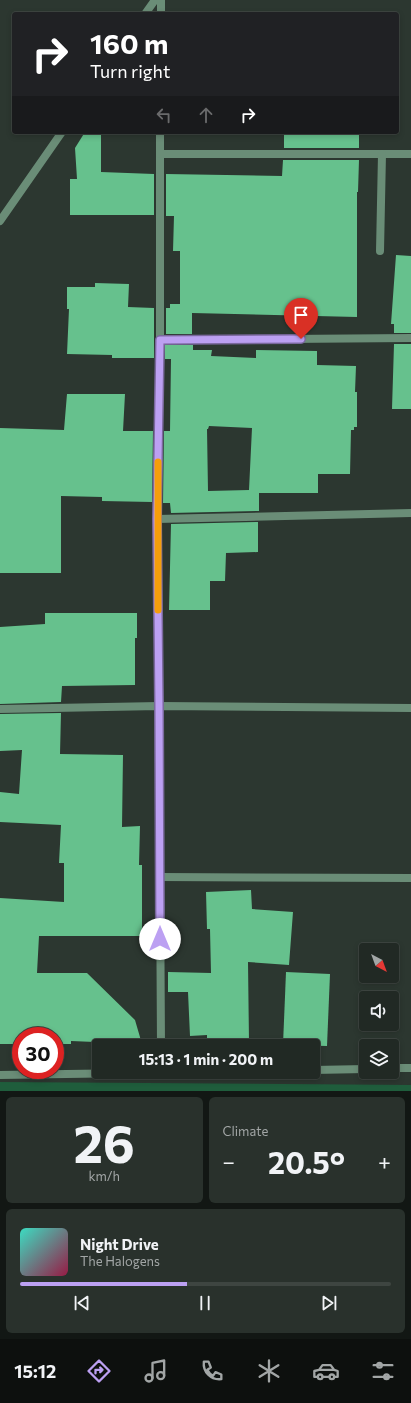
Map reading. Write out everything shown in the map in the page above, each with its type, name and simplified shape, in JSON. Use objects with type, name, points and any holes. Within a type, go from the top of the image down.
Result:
[{"type":"street","points":[[146,12],[155,0]]},
{"type":"street","points":[[161,0],[161,12]]},
{"type":"street","points":[[0,221],[61,134]]},
{"type":"street","points":[[160,134],[160,340],[157,519],[161,1039]]},
{"type":"street","points":[[160,154],[411,154]]},
{"type":"street","points":[[380,251],[382,154]]},
{"type":"street","points":[[160,340],[411,338]]},
{"type":"street","points":[[157,519],[411,513]]},
{"type":"street","points":[[0,709],[159,706],[411,708]]},
{"type":"street","points":[[159,877],[411,878]]},
{"type":"street","points":[[399,1068],[411,1068]]},
{"type":"street","points":[[320,1070],[359,1069]]},
{"type":"street","points":[[0,1075],[92,1073]]},
{"type":"green space","points":[[0,1082],[411,1085],[411,1091],[0,1091]]},
{"type":"building","points":[[84,134],[101,134],[101,172],[154,174],[154,215],[70,215],[70,179],[77,179],[75,148]]},
{"type":"building","points":[[284,134],[359,134],[359,148],[284,148]]},
{"type":"building","points":[[283,160],[359,160],[357,192],[357,317],[192,313],[192,334],[166,334],[166,308],[170,308],[170,304],[180,304],[180,251],[173,251],[174,216],[166,216],[166,174],[282,176]]},
{"type":"building","points":[[396,255],[411,256],[411,333],[394,333],[394,324],[391,324]]},
{"type":"building","points":[[95,283],[129,284],[128,307],[154,308],[154,358],[112,358],[112,355],[67,354],[69,309],[67,309],[67,287],[95,287]]},
{"type":"building","points":[[394,344],[411,344],[411,409],[392,409]]},
{"type":"building","points":[[165,345],[193,345],[193,350],[212,350],[211,356],[256,358],[256,350],[317,351],[317,365],[356,366],[355,392],[357,392],[357,427],[354,427],[354,430],[351,430],[350,474],[318,474],[318,493],[259,493],[259,511],[171,513],[170,503],[163,503],[164,431],[170,431],[171,359],[165,359]],"holes":[[[209,426],[252,428],[249,490],[208,491],[207,429]]]},
{"type":"building","points":[[67,394],[125,394],[123,431],[153,431],[152,502],[102,501],[102,497],[61,496],[61,573],[0,573],[0,428],[64,430]]},
{"type":"building","points":[[258,522],[258,552],[226,553],[225,581],[210,581],[210,610],[169,610],[171,524]]},
{"type":"building","points":[[45,613],[137,613],[137,638],[135,638],[135,685],[62,686],[61,702],[0,704],[0,627],[45,624]]},
{"type":"building","points":[[61,713],[60,754],[123,755],[122,827],[140,826],[139,865],[142,865],[142,936],[39,936],[37,973],[87,973],[135,1020],[141,1039],[92,1039],[92,1042],[71,1041],[71,1044],[64,1044],[64,1027],[12,1027],[12,1044],[0,1044],[0,898],[64,902],[64,863],[59,863],[61,825],[0,822],[0,792],[19,794],[22,750],[0,751],[0,714]]},
{"type":"building","points":[[251,890],[252,909],[293,912],[289,965],[248,962],[249,1039],[207,1039],[207,1035],[190,1036],[188,992],[168,992],[168,972],[211,973],[210,929],[207,929],[206,892]]},
{"type":"building","points":[[286,972],[330,974],[327,1046],[320,1046],[320,1039],[283,1039]]},
{"type":"slow traffic","points":[[158,462],[158,610]]},
{"type":"route","points":[[160,939],[157,519],[160,340],[301,339]]}]
